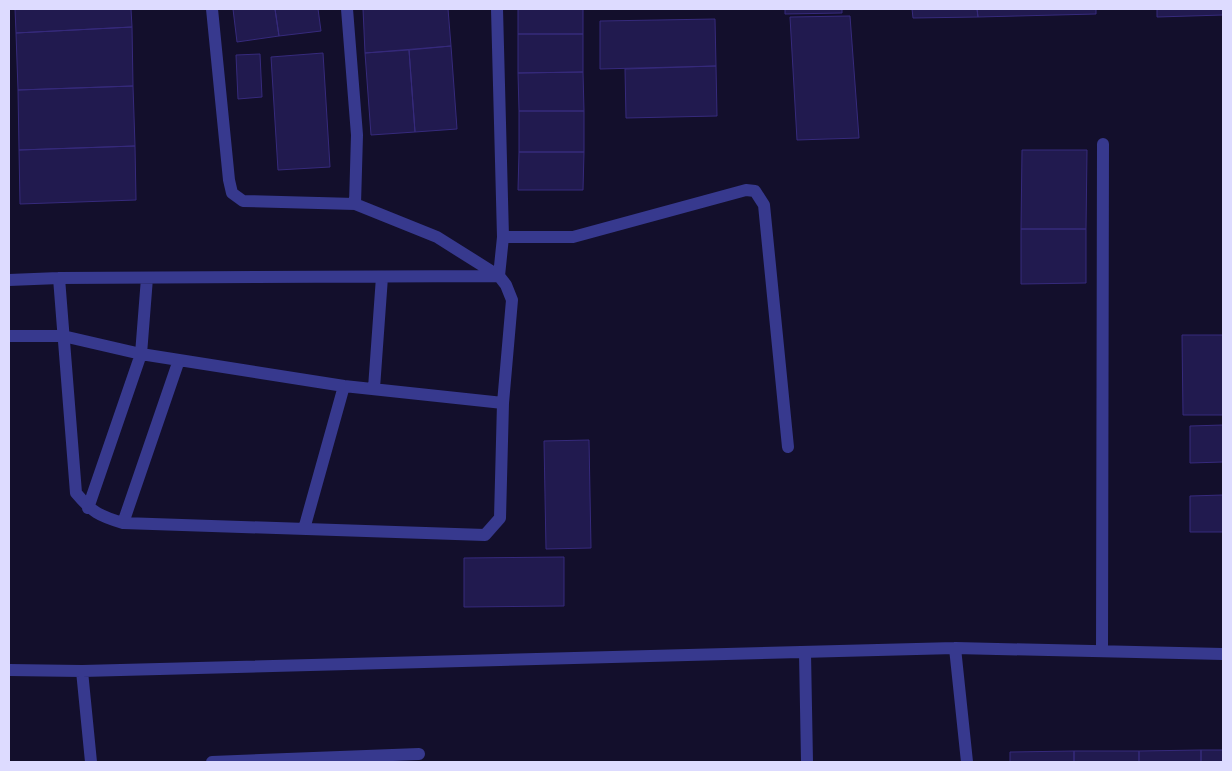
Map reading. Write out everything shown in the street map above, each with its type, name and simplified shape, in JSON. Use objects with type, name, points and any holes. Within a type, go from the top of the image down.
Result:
[{"type":"street","points":[[59,278],[76,492],[88,508],[103,517],[123,523],[485,535],[500,518],[502,403],[512,300],[506,285],[499,276],[437,237],[355,204],[243,201],[232,193],[229,180],[212,9]]},
{"type":"street","points":[[347,9],[356,135],[355,204]]},
{"type":"street","points":[[497,9],[503,237],[499,276]]},
{"type":"street","points":[[1102,144],[1102,651]]},
{"type":"street","points":[[503,237],[574,237],[746,190],[755,191],[764,205],[788,447]]},
{"type":"street","points":[[9,280],[59,278],[499,276]]},
{"type":"street","points":[[374,388],[382,277]]},
{"type":"street","points":[[88,508],[141,354],[147,278]]},
{"type":"street","points":[[9,336],[63,336],[141,354],[344,386],[502,403]]},
{"type":"street","points":[[123,523],[179,360]]},
{"type":"street","points":[[304,529],[344,386]]},
{"type":"street","points":[[954,648],[967,762]]},
{"type":"street","points":[[9,670],[82,671],[954,648],[1223,654]]},
{"type":"street","points":[[805,653],[807,762]]},
{"type":"street","points":[[82,671],[91,762]]},
{"type":"street","points":[[212,762],[419,754]]},
{"type":"building","points":[[15,9],[131,9],[132,27],[16,33]]},
{"type":"building","points":[[233,9],[275,9],[279,36],[237,42]]},
{"type":"building","points":[[275,9],[318,9],[321,31],[279,36]]},
{"type":"building","points":[[363,9],[448,9],[451,46],[365,53]]},
{"type":"building","points":[[518,9],[583,9],[583,34],[518,34]]},
{"type":"building","points":[[785,9],[842,9],[842,13],[785,14]]},
{"type":"building","points":[[912,9],[977,9],[978,17],[913,18]]},
{"type":"building","points":[[977,9],[1096,9],[1096,14],[978,17]]},
{"type":"building","points":[[1157,9],[1223,9],[1223,15],[1157,17]]},
{"type":"building","points":[[850,16],[859,138],[797,140],[790,17]]},
{"type":"building","points":[[715,19],[716,66],[600,69],[600,21]]},
{"type":"building","points":[[132,27],[133,86],[18,90],[16,33]]},
{"type":"building","points":[[518,34],[583,34],[583,72],[518,73]]},
{"type":"building","points":[[451,46],[457,129],[415,132],[409,50]]},
{"type":"building","points":[[409,50],[415,132],[371,135],[365,53]]},
{"type":"building","points":[[323,53],[330,167],[278,170],[271,57]]},
{"type":"building","points":[[260,54],[262,97],[238,99],[236,55]]},
{"type":"building","points":[[716,66],[717,116],[626,118],[625,69]]},
{"type":"building","points":[[583,72],[584,111],[519,111],[518,73]]},
{"type":"building","points":[[133,86],[135,146],[19,150],[18,90]]},
{"type":"building","points":[[519,111],[584,111],[584,152],[519,152]]},
{"type":"building","points":[[135,146],[136,200],[20,204],[19,150]]},
{"type":"building","points":[[1022,150],[1087,150],[1086,229],[1021,229]]},
{"type":"building","points":[[519,152],[584,152],[583,190],[518,190]]},
{"type":"building","points":[[1021,229],[1086,229],[1086,283],[1021,284]]},
{"type":"building","points":[[1182,335],[1223,335],[1223,415],[1183,415]]},
{"type":"building","points":[[1223,425],[1223,462],[1190,463],[1190,426]]},
{"type":"building","points":[[589,440],[591,548],[546,549],[544,441]]},
{"type":"building","points":[[1223,495],[1223,532],[1190,532],[1190,496]]},
{"type":"building","points":[[564,557],[564,606],[464,607],[464,558]]},
{"type":"building","points":[[1201,750],[1201,762],[1139,762],[1139,751]]},
{"type":"building","points":[[1201,750],[1223,750],[1223,762],[1201,762]]},
{"type":"building","points":[[1074,751],[1074,762],[1010,762],[1010,752]]},
{"type":"building","points":[[1074,751],[1139,751],[1139,762],[1074,762]]}]
